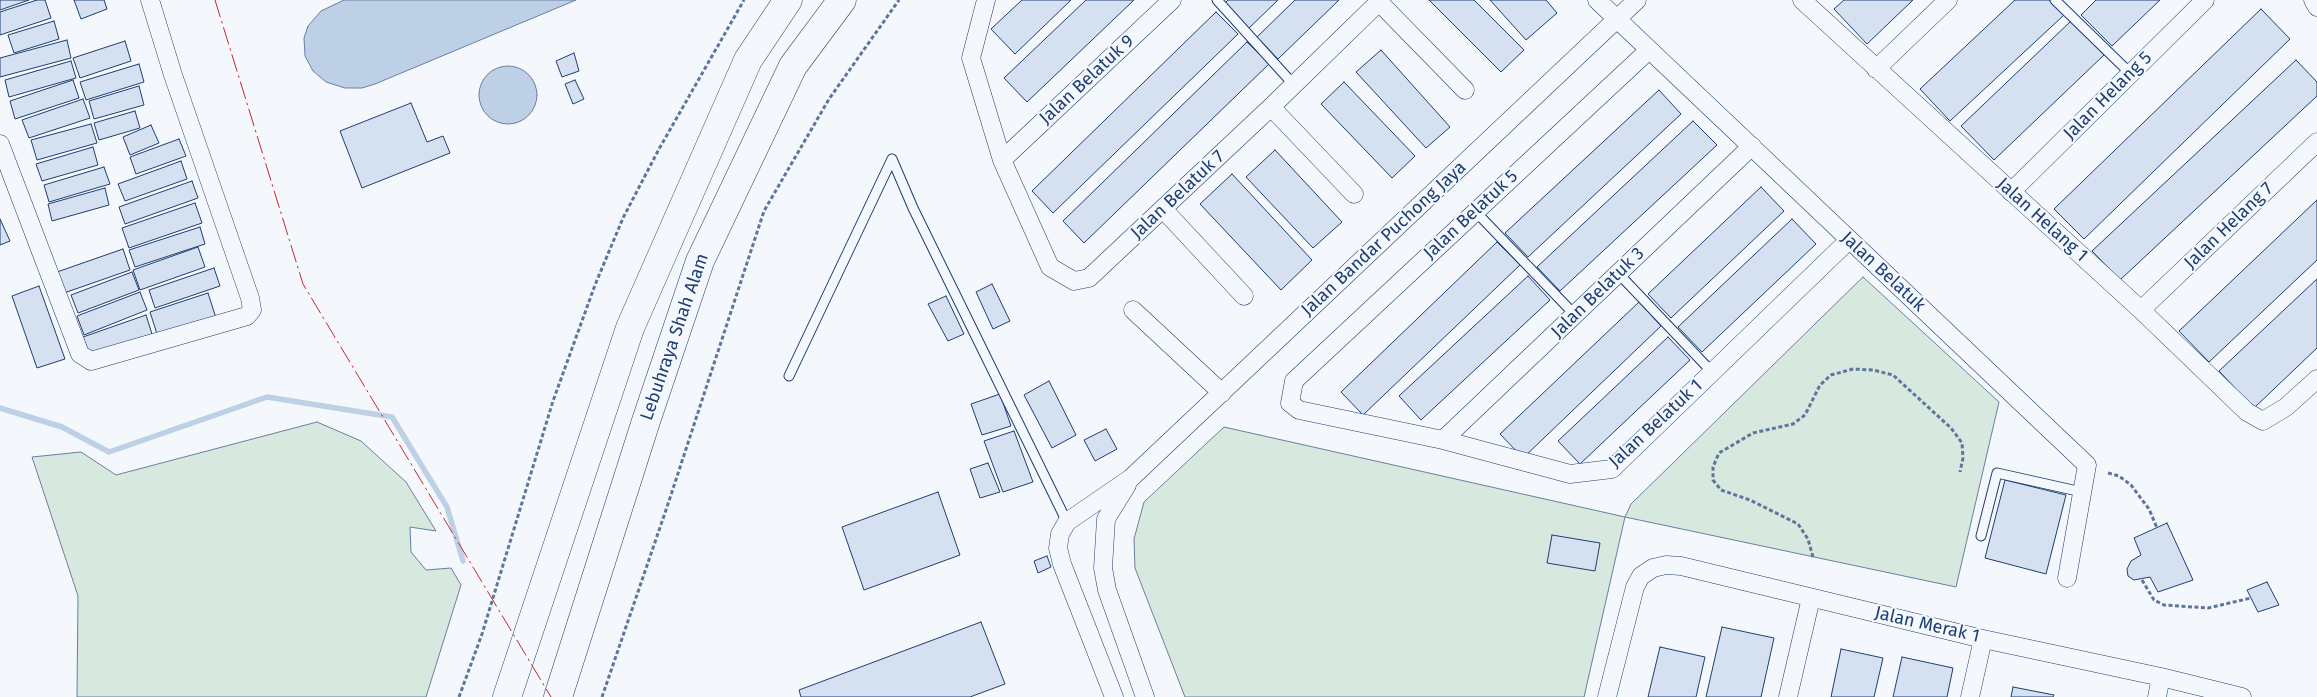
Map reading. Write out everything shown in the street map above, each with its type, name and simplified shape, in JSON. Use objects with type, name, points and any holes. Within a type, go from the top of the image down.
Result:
[{"type":"highway","points":[[507,697],[630,328],[748,60],[788,0]]},
{"type":"highway","name":"Lebuhraya Shah Alam","points":[[558,697],[646,421],[700,261],[793,66],[842,0]]},
{"type":"street","points":[[0,144],[80,354],[91,360],[247,316],[252,310],[250,298],[173,75],[150,0]]},
{"type":"street","name":"Jalan Belatuk 7","points":[[986,0],[971,58],[1002,160],[1050,267],[1074,281],[1089,278],[1271,108],[1380,1]]},
{"type":"street","name":"Jalan Belatuk 9","points":[[1002,160],[1172,0]]},
{"type":"street","name":"Jalan Belatuk","points":[[1597,0],[2087,464],[2068,578]]},
{"type":"street","name":"Jalan Bandar Puchong Jaya","points":[[1068,522],[1132,478],[1637,0]]},
{"type":"street","name":"Jalan Helang 1","points":[[1802,0],[2141,310],[2248,412],[2263,421],[2286,407],[2317,379]]},
{"type":"street","points":[[1876,69],[1948,0]]},
{"type":"street","name":"Jalan Helang 5","points":[[2011,192],[2205,0]]},
{"type":"street","points":[[2313,0],[2317,6]]},
{"type":"street","points":[[1380,1],[1465,90]]},
{"type":"street","name":"Jalan Belatuk 5","points":[[1294,381],[1649,50]]},
{"type":"street","points":[[1271,108],[1354,194]]},
{"type":"street","name":"Jalan Helang 7","points":[[2141,310],[2317,142]]},
{"type":"street","name":"Jalan Belatuk 3","points":[[1443,440],[1752,146]]},
{"type":"street","points":[[1163,209],[1244,296]]},
{"type":"street","name":"Jalan Belatuk 1","points":[[1294,381],[1290,403],[1299,410],[1443,440],[1570,474],[1612,469],[1849,240]]},
{"type":"street","points":[[1133,310],[1222,393]]},
{"type":"street","name":"Jalan Bandar Puchong Jaya","points":[[1132,478],[1106,519],[1103,568],[1108,590],[1146,697]]},
{"type":"street","points":[[1068,522],[1060,534],[1058,548],[1062,564],[1114,697]]},
{"type":"street","name":"Jalan Merak 1","points":[[1607,697],[1630,601],[1641,576],[1652,568],[1666,564],[1681,566],[1983,639],[2161,677],[2242,697]]},
{"type":"street","points":[[1788,697],[1811,598]]},
{"type":"street","points":[[1970,697],[1983,639]]},
{"type":"street","points":[[2157,697],[2161,677]]},
{"type":"lane","points":[[1217,0],[1294,85]]},
{"type":"lane","points":[[2055,0],[2131,74]]},
{"type":"lane","points":[[789,376],[892,159],[913,208],[1068,522]]},
{"type":"lane","points":[[1475,212],[1575,314]]},
{"type":"lane","points":[[1618,273],[1712,372]]},
{"type":"lane","points":[[1981,536],[1997,473],[2082,492]]},
{"type":"path","points":[[459,697],[482,634],[559,382],[623,218],[744,0]]},
{"type":"path","points":[[602,697],[764,211],[829,99],[899,0]]},
{"type":"path","points":[[1813,557],[1808,539],[1798,524],[1750,500],[1721,490],[1713,480],[1714,467],[1719,454],[1753,433],[1793,424],[1805,415],[1820,385],[1831,375],[1853,369],[1873,370],[1893,375],[1951,428],[1962,443],[1963,458],[1960,472]]},
{"type":"path","points":[[2108,472],[2119,476],[2131,485],[2149,509],[2157,528]]},
{"type":"path","points":[[2142,580],[2154,600],[2164,605],[2208,608],[2251,598]]},
{"type":"shaded area","points":[[1863,277],[1999,402],[1956,587],[1625,517],[1631,504]]},
{"type":"shaded area","points":[[317,422],[361,441],[406,482],[436,531],[410,527],[411,552],[426,570],[451,568],[461,585],[426,697],[77,697],[78,596],[32,457],[81,452],[116,475]]},
{"type":"shaded area","points":[[1224,427],[1625,517],[1584,697],[1185,697],[1135,568],[1134,539],[1144,502]]},
{"type":"water","points":[[344,0],[576,0],[375,84],[362,88],[345,88],[326,82],[313,71],[305,56],[304,38],[308,26],[321,11]]},
{"type":"water","points":[[502,66],[514,66],[529,74],[537,89],[537,101],[529,116],[514,124],[502,124],[487,116],[479,101],[479,89],[487,74]]},
{"type":"building","points":[[0,0],[29,0],[0,10]]},
{"type":"building","points":[[37,0],[45,0],[51,18],[0,35],[0,12]]},
{"type":"building","points":[[74,0],[104,0],[107,9],[81,19]]},
{"type":"building","points":[[1022,0],[1071,0],[1015,54],[991,29]]},
{"type":"building","points":[[1086,0],[1134,0],[1027,102],[1004,78]]},
{"type":"building","points":[[1228,0],[1278,0],[1247,30],[1223,5]]},
{"type":"building","points":[[1295,0],[1339,0],[1278,59],[1257,37]]},
{"type":"building","points":[[1429,0],[1474,0],[1524,50],[1501,72]]},
{"type":"building","points":[[1490,0],[1546,0],[1557,13],[1526,40]]},
{"type":"building","points":[[1844,0],[1913,0],[1867,44],[1834,9]]},
{"type":"building","points":[[2015,0],[2049,0],[2064,15],[1950,121],[1920,89]]},
{"type":"building","points":[[2096,0],[2160,0],[2112,46],[2081,15]]},
{"type":"building","points":[[2261,9],[2290,39],[2084,239],[2054,209]]},
{"type":"building","points":[[1216,12],[1238,34],[1053,213],[1032,191]]},
{"type":"building","points":[[54,21],[59,39],[14,53],[8,35]]},
{"type":"building","points":[[2071,21],[2104,55],[1994,160],[1961,126]]},
{"type":"building","points":[[67,40],[71,58],[0,77],[0,58]]},
{"type":"building","points":[[125,41],[131,61],[80,78],[73,58]]},
{"type":"building","points":[[1247,42],[1269,64],[1084,243],[1063,221]]},
{"type":"building","points":[[1381,50],[1450,127],[1426,148],[1356,72]]},
{"type":"building","points":[[574,53],[579,71],[562,77],[556,61]]},
{"type":"building","points":[[2296,60],[2317,82],[2317,96],[2120,280],[2092,251]]},
{"type":"building","points":[[71,61],[76,78],[9,97],[5,80]]},
{"type":"building","points":[[139,64],[144,82],[86,100],[80,82]]},
{"type":"building","points":[[73,80],[79,98],[15,119],[10,101]]},
{"type":"building","points":[[575,80],[584,99],[573,104],[565,84]]},
{"type":"building","points":[[1344,82],[1415,156],[1392,178],[1321,104]]},
{"type":"building","points":[[139,86],[144,105],[94,119],[89,101]]},
{"type":"building","points":[[1659,90],[1681,114],[1528,257],[1505,233]]},
{"type":"building","points":[[83,99],[90,118],[29,138],[22,120]]},
{"type":"building","points":[[411,103],[427,142],[443,136],[450,153],[362,188],[340,131]]},
{"type":"building","points":[[135,111],[140,128],[99,140],[94,123]]},
{"type":"building","points":[[1693,121],[1717,145],[1560,291],[1537,267]]},
{"type":"building","points":[[91,124],[97,143],[37,160],[31,140]]},
{"type":"building","points":[[151,125],[159,143],[130,155],[123,137]]},
{"type":"building","points":[[179,139],[186,156],[136,174],[130,157]]},
{"type":"building","points":[[93,147],[98,165],[42,181],[36,164]]},
{"type":"building","points":[[1275,150],[1342,222],[1313,248],[1246,177]]},
{"type":"building","points":[[181,161],[187,179],[125,201],[118,184]]},
{"type":"building","points":[[104,167],[110,184],[49,202],[44,185]]},
{"type":"building","points":[[1232,174],[1312,260],[1281,290],[1200,204]]},
{"type":"building","points":[[192,181],[198,198],[125,224],[119,207]]},
{"type":"building","points":[[1761,187],[1784,211],[1671,318],[1648,294]]},
{"type":"building","points":[[105,188],[109,205],[52,221],[48,204]]},
{"type":"building","points":[[2317,200],[2317,260],[2209,362],[2179,331]]},
{"type":"building","points":[[195,203],[202,223],[129,248],[122,228]]},
{"type":"building","points":[[0,219],[10,241],[0,245]]},
{"type":"building","points":[[1792,219],[1816,244],[1702,352],[1678,327]]},
{"type":"building","points":[[200,227],[205,244],[135,267],[129,250]]},
{"type":"building","points":[[1497,242],[1520,265],[1363,415],[1341,392]]},
{"type":"building","points":[[198,247],[205,267],[140,290],[133,270]]},
{"type":"building","points":[[123,249],[130,270],[64,293],[57,272]]},
{"type":"building","points":[[214,268],[220,286],[155,308],[149,290]]},
{"type":"building","points":[[132,272],[139,290],[78,313],[71,295]]},
{"type":"building","points":[[1528,276],[1550,300],[1421,420],[1399,396]]},
{"type":"building","points":[[2317,279],[2317,348],[2254,408],[2219,371]]},
{"type":"building","points":[[992,284],[1010,321],[993,329],[976,292]]},
{"type":"building","points":[[39,286],[65,359],[37,368],[12,296]]},
{"type":"building","points":[[140,292],[147,310],[84,335],[77,316]]},
{"type":"building","points":[[208,293],[216,318],[158,337],[150,312]]},
{"type":"building","points":[[946,296],[964,334],[948,341],[928,304]]},
{"type":"building","points":[[1639,302],[1661,326],[1523,458],[1500,434]]},
{"type":"building","points":[[146,315],[152,334],[90,356],[83,337]]},
{"type":"building","points":[[1668,337],[1690,360],[1580,464],[1558,441]]},
{"type":"building","points":[[1049,381],[1076,435],[1052,448],[1024,395]]},
{"type":"building","points":[[1000,394],[1011,426],[982,435],[971,404]]},
{"type":"building","points":[[1106,429],[1117,449],[1095,461],[1084,440]]},
{"type":"building","points":[[1014,431],[1033,482],[1003,492],[984,441]]},
{"type":"building","points":[[988,463],[1000,492],[980,498],[970,469]]},
{"type":"building","points":[[2005,480],[2066,495],[2046,574],[1985,558]]},
{"type":"building","points":[[938,492],[960,555],[864,590],[842,527]]},
{"type":"building","points":[[2167,523],[2193,580],[2158,592],[2150,577],[2134,580],[2128,576],[2127,569],[2131,561],[2141,555],[2134,538]]},
{"type":"building","points":[[1552,535],[1600,543],[1595,571],[1547,563]]},
{"type":"building","points":[[1047,556],[1051,567],[1038,573],[1034,561]]},
{"type":"building","points":[[2267,582],[2279,605],[2258,612],[2247,590]]},
{"type":"building","points":[[981,622],[1005,684],[970,697],[801,697],[799,690]]},
{"type":"building","points":[[1722,627],[1774,638],[1761,697],[1706,697]]},
{"type":"building","points":[[1660,647],[1705,657],[1696,697],[1648,697]]},
{"type":"building","points":[[1841,649],[1883,658],[1874,697],[1831,697]]},
{"type":"building","points":[[1902,657],[1953,668],[1947,697],[1893,697]]},
{"type":"building","points":[[2013,687],[2054,695],[2053,697],[2011,697]]},
{"type":"waterway","points":[[0,408],[62,427],[109,452],[267,397],[392,417],[447,507],[463,561]]},
{"type":"power","points":[[215,0],[303,284],[551,697]]}]
